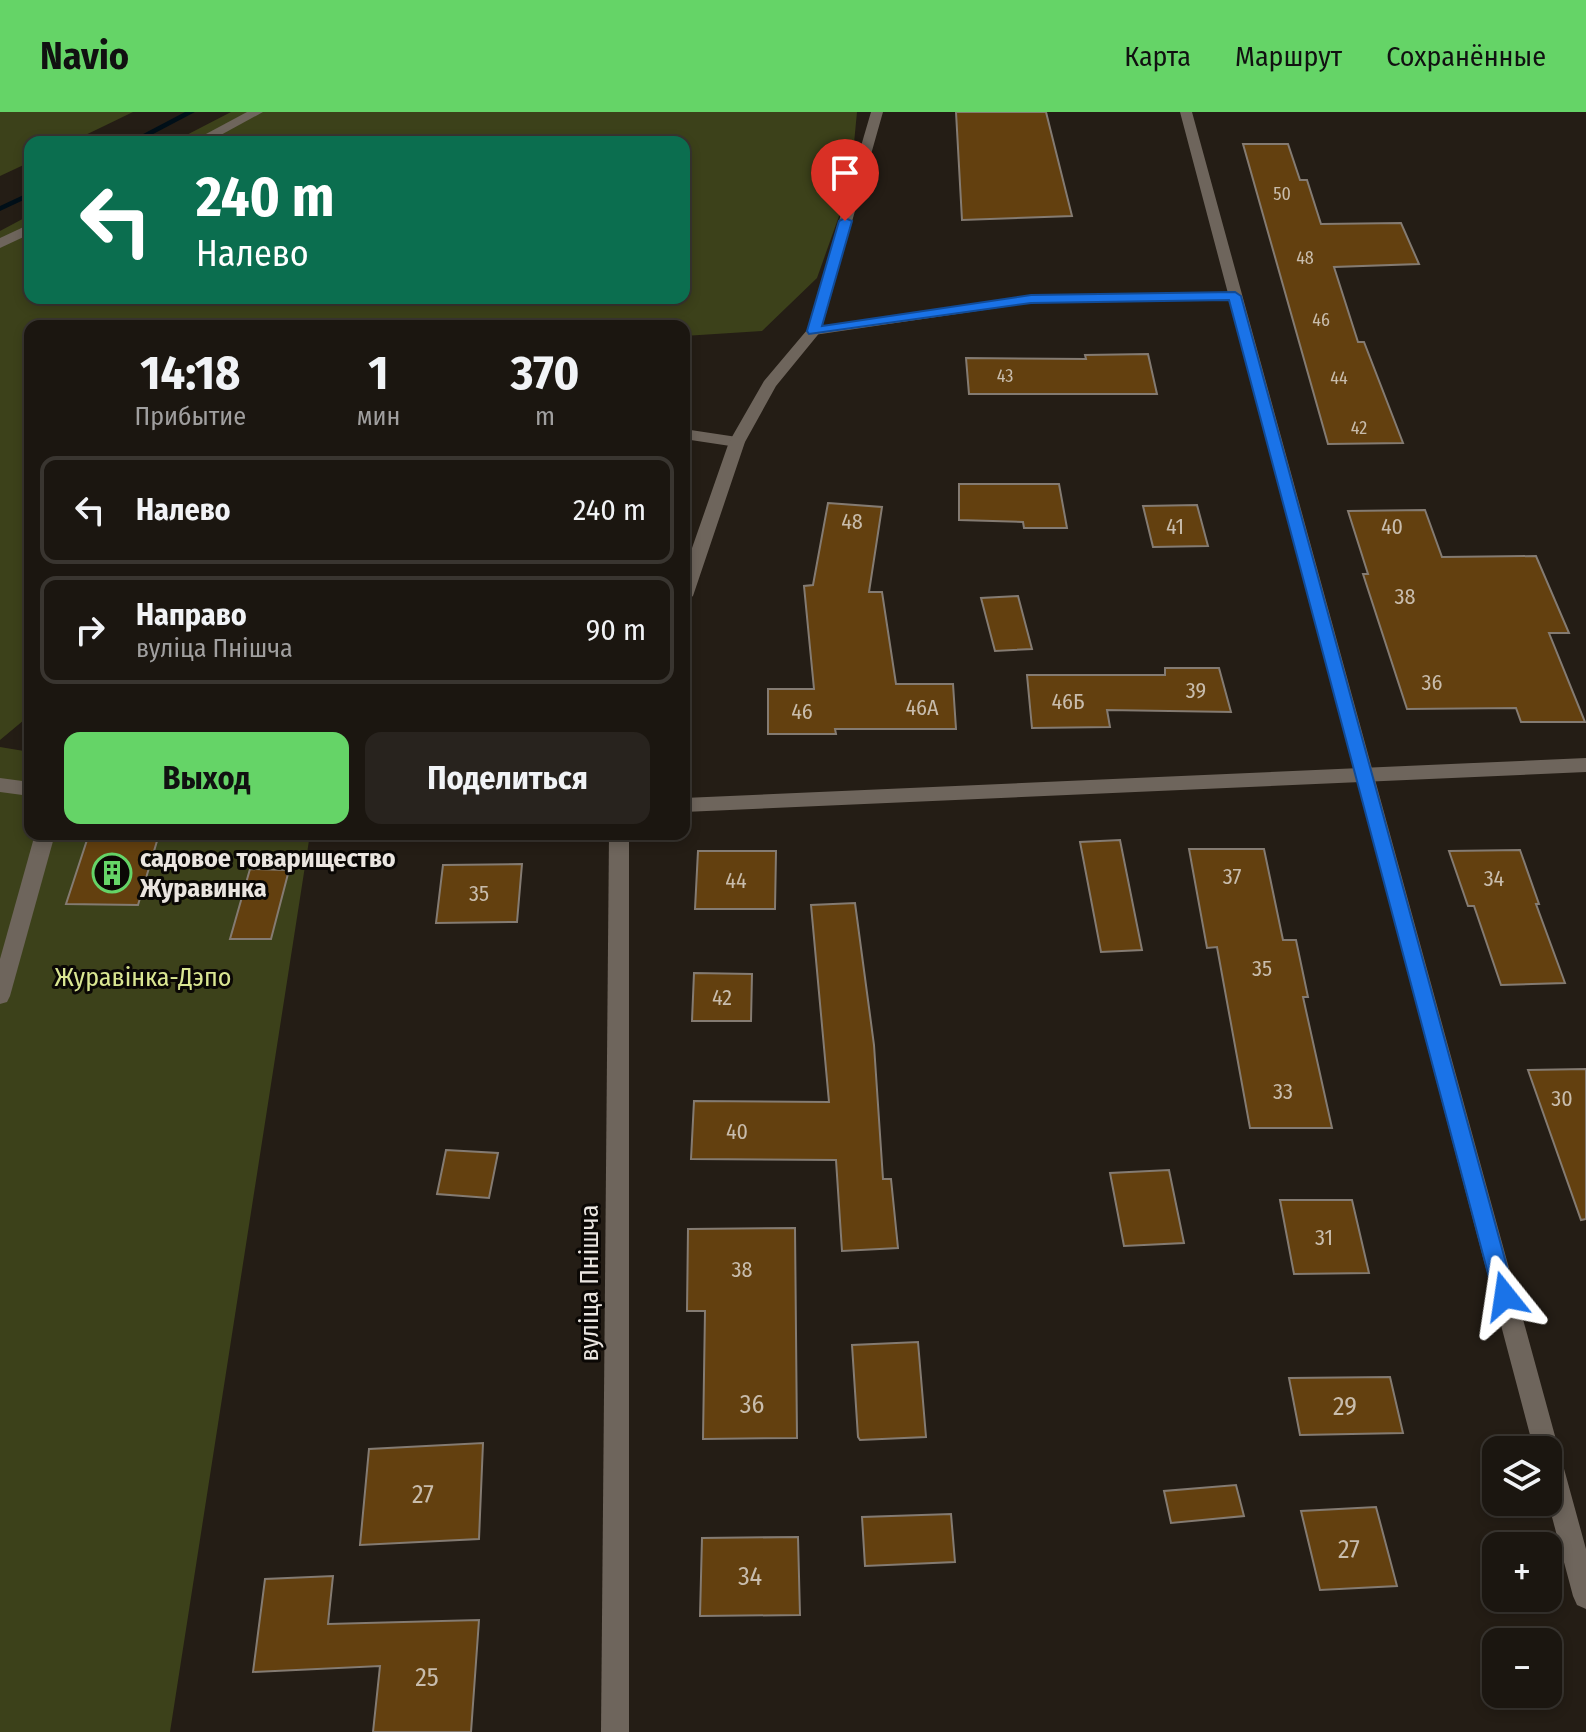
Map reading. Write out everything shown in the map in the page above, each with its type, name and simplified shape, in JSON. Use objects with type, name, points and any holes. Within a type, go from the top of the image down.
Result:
[{"type":"street","points":[[210,136],[257,112]]},
{"type":"street","points":[[690,579],[737,442],[769,384],[814,331],[877,112]]},
{"type":"street","points":[[1186,112],[1542,1436]]},
{"type":"street","points":[[0,244],[24,231]]},
{"type":"street","points":[[814,331],[1031,299],[1235,296]]},
{"type":"street","points":[[690,435],[737,442]]},
{"type":"street","points":[[690,805],[1586,765]]},
{"type":"street","points":[[0,785],[24,788]]},
{"type":"street","points":[[0,996],[43,840]]},
{"type":"street","name":"вуліца Пнішча","points":[[615,1732],[619,840]]},
{"type":"street","points":[[1562,1508],[1586,1596]]},
{"type":"green space","points":[[0,112],[133,112],[83,136],[24,136],[24,165],[0,176]]},
{"type":"green space","points":[[231,112],[857,112],[850,185],[817,278],[762,331],[690,336],[690,320],[24,320],[24,720],[0,740],[0,231],[24,218],[24,304],[690,304],[690,136],[185,136]]},
{"type":"green space","name":"Журавінка-Дэпо","points":[[0,747],[24,751],[24,840],[309,840],[170,1732],[0,1732]]},
{"type":"building","points":[[956,112],[1046,112],[1072,216],[962,220]]},
{"type":"building","points":[[1243,144],[1288,144],[1300,180],[1307,180],[1321,224],[1401,223],[1419,264],[1334,267],[1358,342],[1364,342],[1403,443],[1328,444]]},
{"type":"building","points":[[1148,354],[1157,394],[969,394],[966,358],[1086,359],[1085,355]]},
{"type":"building","points":[[959,484],[1059,484],[1067,528],[1024,528],[1023,522],[959,520]]},
{"type":"building","points":[[828,503],[882,507],[869,592],[882,592],[896,684],[953,684],[956,729],[835,729],[836,734],[768,734],[768,689],[814,689],[804,586],[813,585]]},
{"type":"building","points":[[1197,505],[1208,546],[1153,547],[1143,506]]},
{"type":"building","points":[[1425,510],[1442,557],[1536,556],[1569,633],[1549,633],[1585,722],[1521,722],[1516,708],[1407,709],[1363,574],[1368,574],[1348,511]]},
{"type":"building","points":[[1018,596],[1032,649],[995,651],[981,598]]},
{"type":"building","points":[[1165,668],[1219,668],[1231,712],[1107,710],[1110,727],[1032,728],[1027,675],[1165,675]]},
{"type":"building","name":"садовое товарищество Журавинка","points":[[87,840],[157,841],[138,905],[66,904]]},
{"type":"building","points":[[1120,840],[1142,950],[1101,952],[1080,842]]},
{"type":"building","points":[[1189,849],[1264,849],[1283,940],[1296,940],[1308,997],[1303,997],[1332,1128],[1250,1128],[1217,947],[1207,948]]},
{"type":"building","points":[[1520,850],[1565,983],[1501,985],[1474,906],[1468,906],[1449,851]]},
{"type":"building","points":[[698,851],[776,851],[775,909],[695,909]]},
{"type":"building","points":[[522,864],[517,922],[436,923],[443,865]]},
{"type":"building","points":[[250,869],[289,870],[271,939],[230,939]]},
{"type":"building","points":[[855,903],[874,1045],[883,1179],[891,1179],[898,1248],[842,1251],[836,1160],[691,1159],[694,1101],[829,1102],[811,905]]},
{"type":"building","points":[[694,973],[752,974],[751,1021],[692,1021]]},
{"type":"building","points":[[1586,1069],[1586,1219],[1581,1220],[1528,1070]]},
{"type":"building","points":[[446,1150],[498,1153],[489,1198],[437,1194]]},
{"type":"building","points":[[1169,1170],[1184,1243],[1124,1246],[1110,1173]]},
{"type":"building","points":[[1280,1200],[1352,1200],[1369,1273],[1294,1274]]},
{"type":"building","points":[[795,1228],[797,1438],[703,1439],[705,1311],[687,1311],[688,1229]]},
{"type":"building","points":[[918,1342],[926,1437],[860,1440],[852,1345]]},
{"type":"building","points":[[1390,1377],[1403,1433],[1300,1435],[1289,1378]]},
{"type":"building","points":[[483,1443],[479,1539],[360,1545],[369,1449]]},
{"type":"building","points":[[1236,1485],[1244,1516],[1171,1523],[1164,1491]]},
{"type":"building","points":[[1376,1507],[1397,1586],[1320,1590],[1301,1511]]},
{"type":"building","points":[[951,1514],[955,1562],[865,1566],[862,1517]]},
{"type":"building","points":[[798,1537],[800,1615],[700,1616],[702,1538]]},
{"type":"building","points":[[333,1576],[328,1624],[479,1620],[471,1732],[373,1732],[380,1666],[253,1672],[265,1579]]},
{"type":"waterway","points":[[144,136],[191,112]]},
{"type":"waterway","points":[[0,209],[24,197]]},
{"type":"place","name":"садовое товарищество Журавинка","points":[[112,873]]},
{"type":"route","points":[[845,221],[814,331],[1031,299],[1235,296],[1505,1296]]}]
